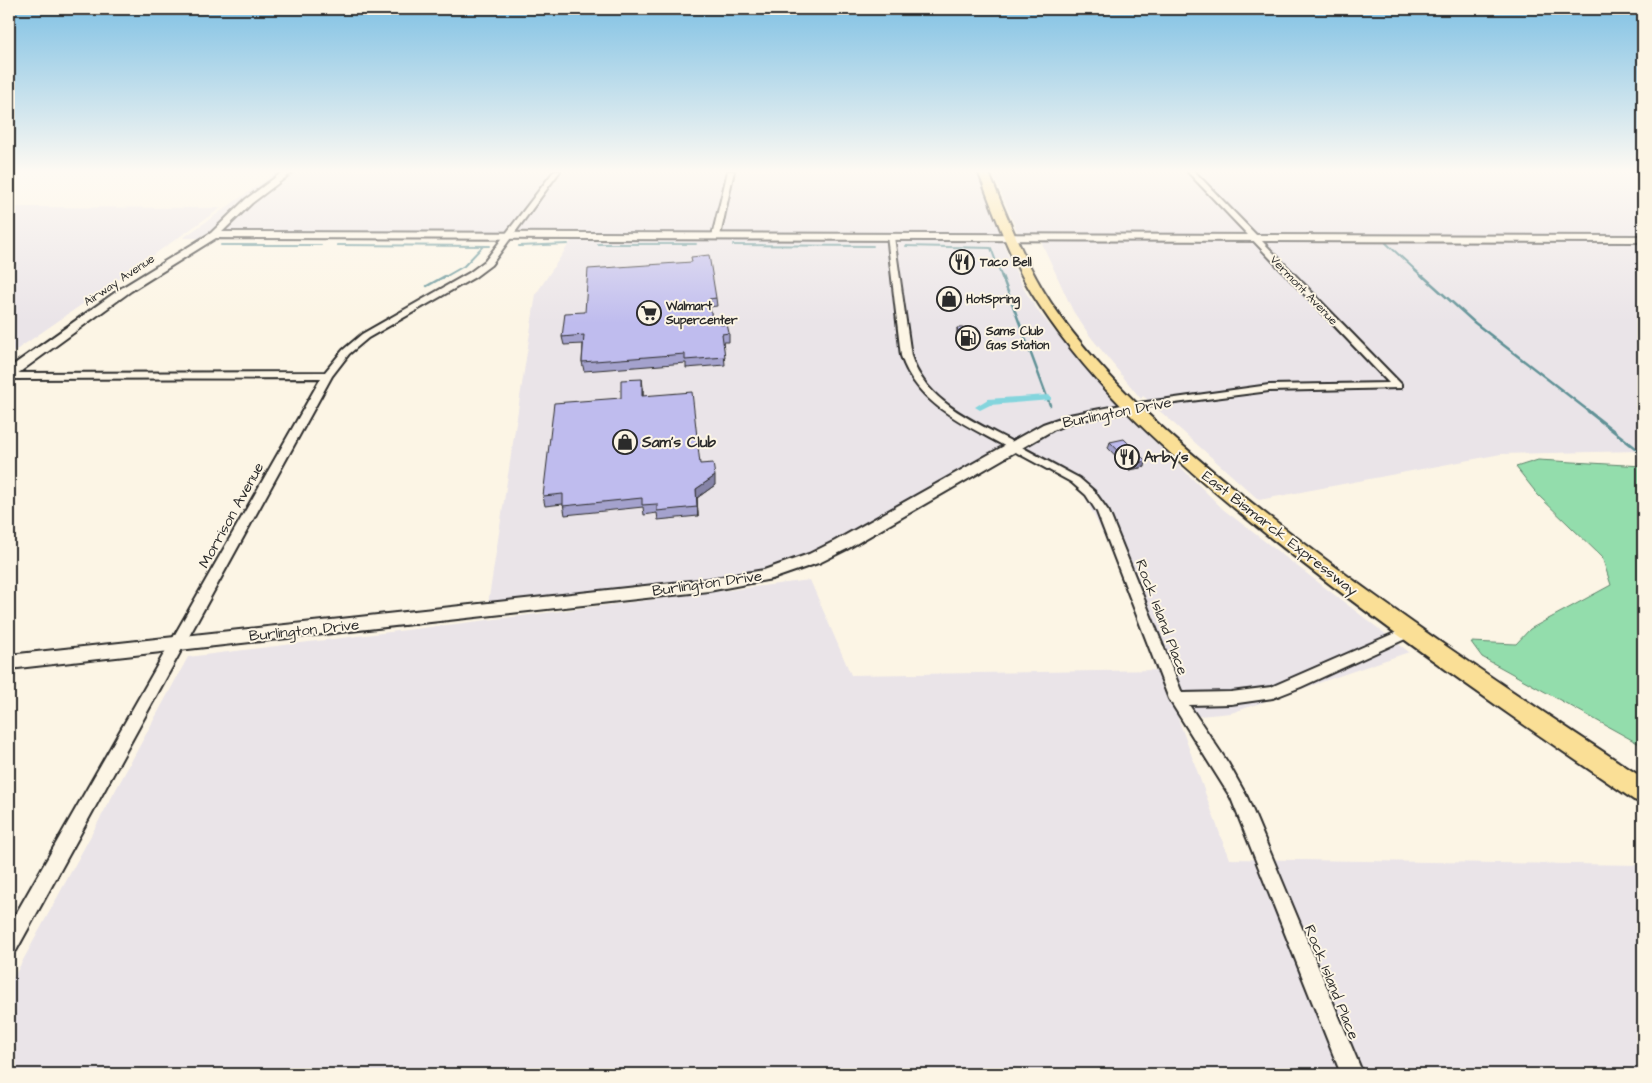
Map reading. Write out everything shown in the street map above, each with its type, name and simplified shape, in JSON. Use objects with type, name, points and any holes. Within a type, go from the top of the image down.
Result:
[{"type":"main road","name":"East Bismarck Expressway","points":[[1004,222],[1028,277],[1053,316],[1090,362],[1132,407],[1178,450],[1251,512],[1409,632],[1643,792]]},
{"type":"street","name":"Airway Avenue","points":[[9,375],[128,289],[214,235],[228,222]]},
{"type":"street","name":"Morrison Avenue","points":[[9,944],[328,375],[346,352],[365,336],[480,270],[493,258],[520,222]]},
{"type":"street","points":[[716,236],[719,222]]},
{"type":"street","name":"Vermont Avenue","points":[[1238,222],[1397,386]]},
{"type":"street","points":[[214,235],[1643,239]]},
{"type":"street","name":"Rock Island Place","points":[[890,237],[905,353],[915,377],[928,393],[948,411],[1075,480],[1086,488],[1098,503],[1107,519],[1164,671],[1177,699],[1239,797],[1352,1074]]},
{"type":"street","points":[[9,375],[328,375]]},
{"type":"street","name":"Burlington Drive","points":[[9,662],[709,585],[766,575],[829,552],[1013,446],[1062,421],[1132,407],[1276,387],[1397,386]]},
{"type":"street","points":[[1177,699],[1231,698],[1273,692],[1409,632]]},
{"type":"shaded area","points":[[9,222],[201,222],[9,355]]},
{"type":"shaded area","points":[[206,222],[996,222],[1007,253],[1025,291],[1040,314],[1117,404],[1224,510],[1409,652],[1231,713],[1178,718],[1229,859],[1643,865],[1643,1074],[9,1074],[9,986],[188,657],[810,580],[851,675],[1158,670],[1108,544],[1084,495],[1060,474],[1001,446],[817,551],[770,567],[730,579],[488,604],[536,294],[573,238],[183,238]]},
{"type":"shaded area","points":[[1013,222],[1643,222],[1643,234],[1502,234],[1505,237],[1019,236]]},
{"type":"shaded area","points":[[1040,239],[1637,243],[1643,245],[1643,452],[1501,454],[1259,500],[1143,396],[1141,399],[1090,336],[1073,311]]},
{"type":"green space","points":[[1538,460],[1643,466],[1643,746],[1482,657],[1471,642],[1516,644],[1530,629],[1611,585],[1602,557],[1538,495],[1516,467]]},
{"type":"building","name":"Walmart Supercenter","points":[[709,255],[716,298],[709,299],[712,320],[720,320],[721,325],[727,324],[729,333],[722,334],[725,357],[685,360],[685,354],[582,362],[584,335],[562,337],[565,313],[585,312],[588,269],[692,262],[691,257]]},
{"type":"building","points":[[957,328],[977,328],[979,338],[960,338]]},
{"type":"building","name":"Sam's Club","points":[[642,379],[642,396],[692,392],[700,464],[713,463],[715,476],[696,489],[697,507],[657,511],[657,504],[642,505],[642,498],[563,506],[563,494],[543,496],[554,403],[621,398],[621,380]]},
{"type":"building","points":[[1124,439],[1146,461],[1131,464],[1110,442]]},
{"type":"waterway","points":[[1386,243],[1424,278]]},
{"type":"waterway","points":[[519,246],[568,244]]},
{"type":"waterway","points":[[598,244],[696,244]]},
{"type":"waterway","points":[[221,245],[321,245]]},
{"type":"waterway","points":[[337,245],[490,246]]},
{"type":"waterway","points":[[733,245],[873,246]]},
{"type":"waterway","points":[[443,278],[464,266],[483,246]]},
{"type":"waterway","points":[[906,246],[991,248],[1002,278]]},
{"type":"waterway","points":[[427,286],[445,276]]},
{"type":"waterway","points":[[1002,276],[1050,405]]},
{"type":"waterway","points":[[1423,276],[1475,323],[1590,412]]},
{"type":"waterway","points":[[980,407],[988,402],[1048,398]]},
{"type":"waterway","points":[[1588,411],[1643,454]]},
{"type":"place","name":"Taco Bell","points":[[962,262]]},
{"type":"place","name":"HotSpring","points":[[949,299]]},
{"type":"place","name":"Walmart Supercenter","points":[[649,313]]},
{"type":"place","name":"Sams Club Gas Station","points":[[968,338]]},
{"type":"place","name":"Sam's Club","points":[[625,442]]},
{"type":"place","name":"Arby's","points":[[1127,457]]}]
